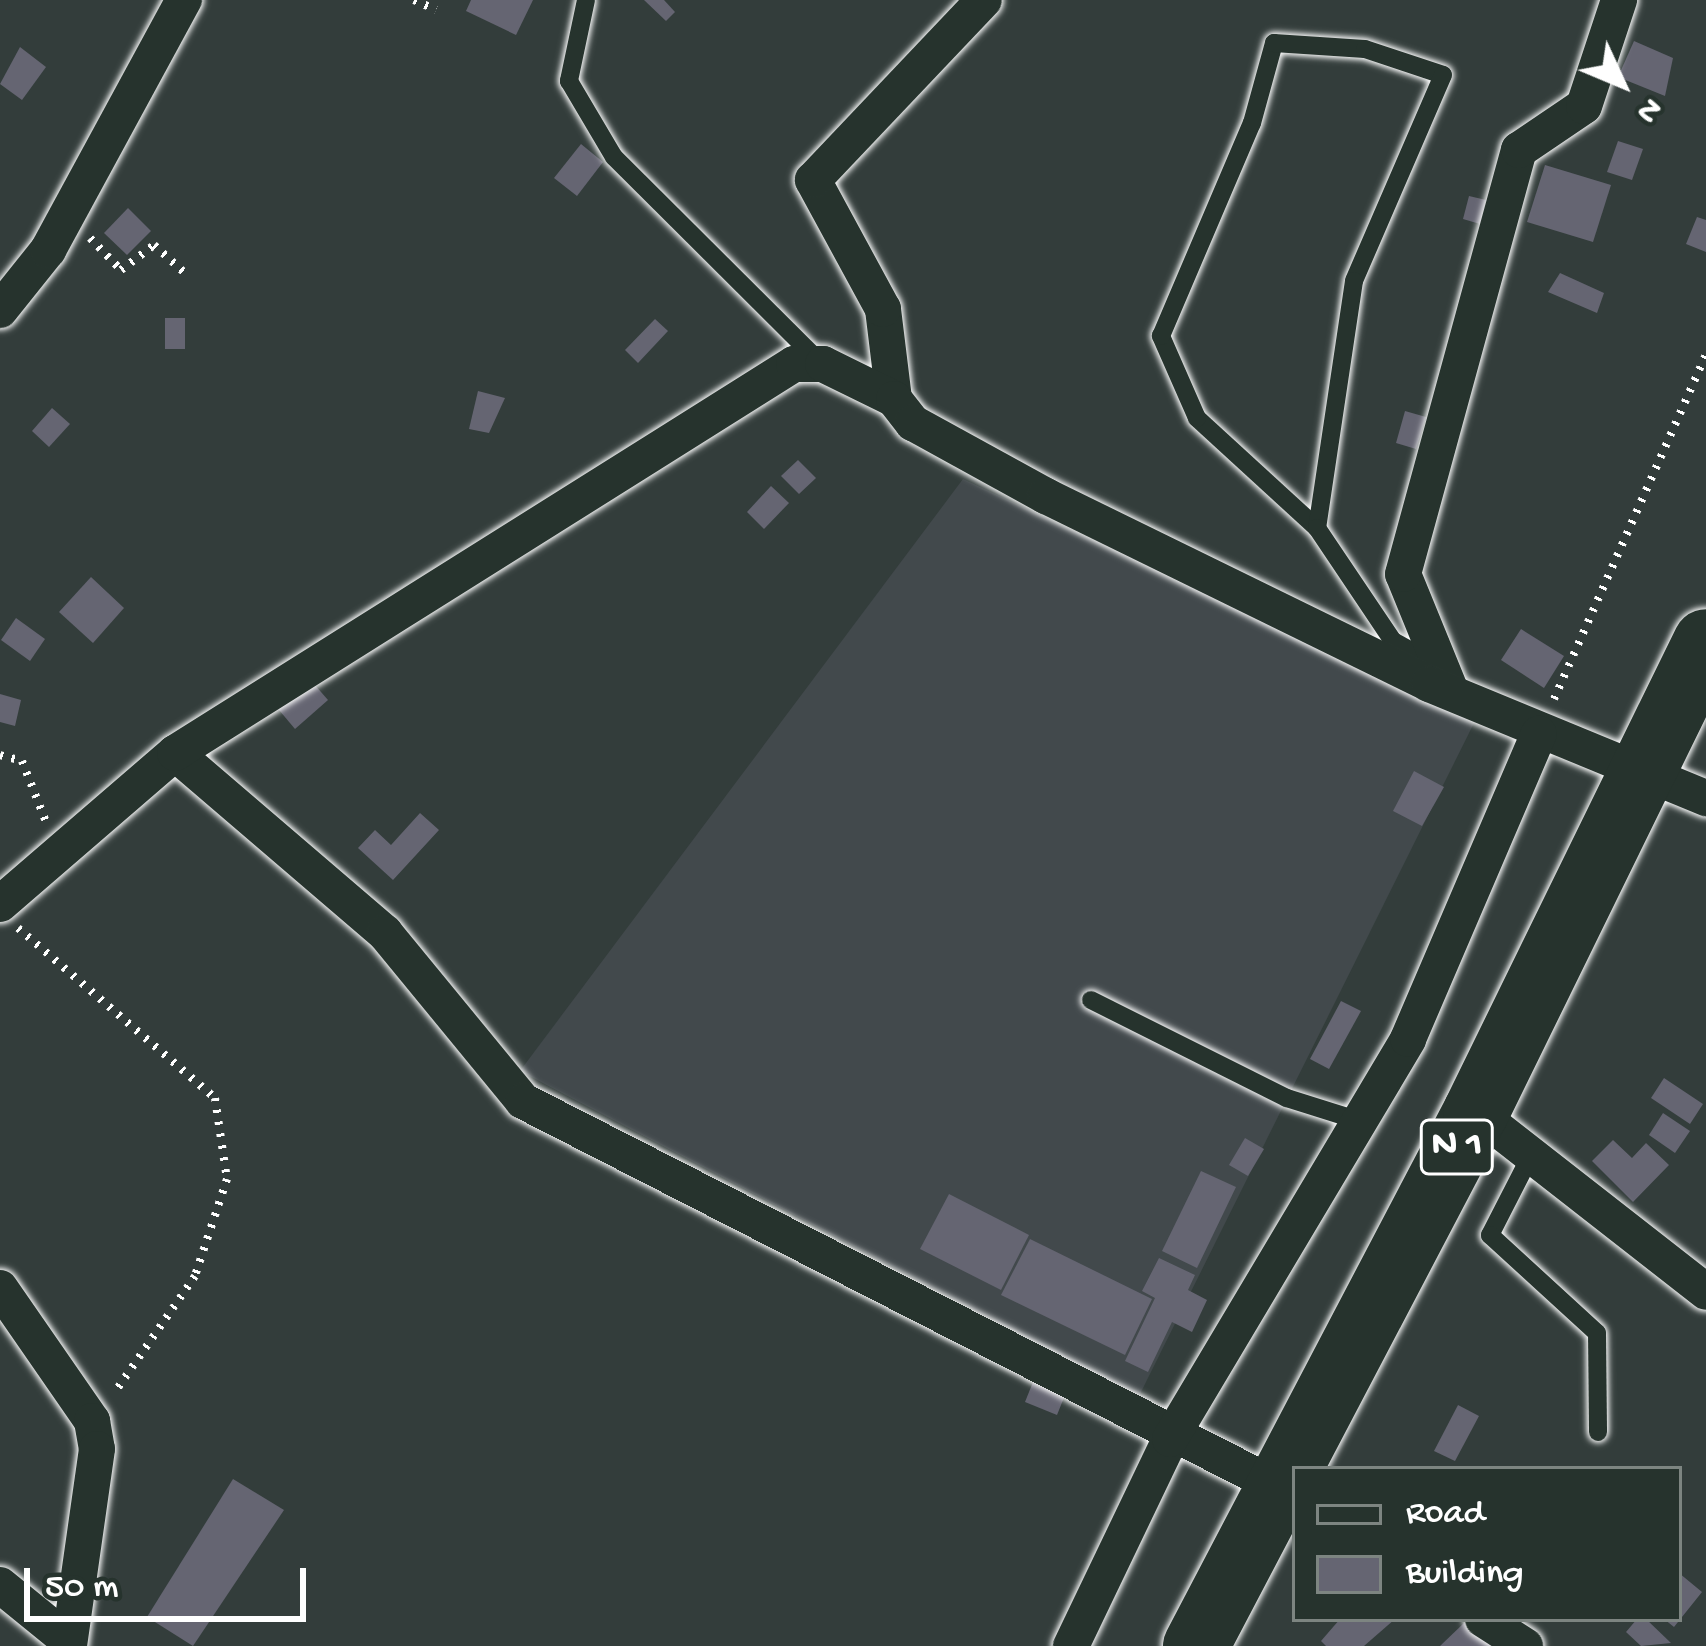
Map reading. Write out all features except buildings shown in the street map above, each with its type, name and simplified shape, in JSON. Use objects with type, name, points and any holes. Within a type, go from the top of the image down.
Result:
[{"type":"highway","name":"N 1","points":[[1299,1466],[1706,642]]},
{"type":"highway","name":"N 1","points":[[1196,1646],[1286,1491]]},
{"type":"street","points":[[0,310],[68,215],[184,0]]},
{"type":"street","points":[[894,399],[883,309],[813,180],[984,0]]},
{"type":"street","points":[[1443,677],[1403,574],[1519,150],[1584,106],[1619,0]]},
{"type":"street","points":[[0,908],[74,833],[175,753],[794,364],[823,364],[894,399],[913,424],[1046,496],[1443,677],[1539,734],[1706,798]]},
{"type":"street","points":[[1071,1646],[1170,1438],[1408,1040],[1539,734]]},
{"type":"street","points":[[175,753],[385,933],[523,1101],[1170,1438],[1286,1491]]},
{"type":"street","points":[[1476,1112],[1706,1292]]},
{"type":"street","points":[[0,1288],[92,1421],[97,1449],[67,1642]]},
{"type":"street","points":[[0,1585],[67,1642]]},
{"type":"street","points":[[1488,1622],[1526,1646]]},
{"type":"lane","points":[[586,0],[569,81],[614,157],[823,364]]},
{"type":"lane","points":[[1317,528],[1354,281],[1443,75],[1365,49],[1274,43],[1252,123],[1161,336],[1197,418],[1317,528],[1394,641],[1443,677]]},
{"type":"lane","points":[[1091,1000],[1287,1098],[1360,1121]]},
{"type":"lane","points":[[1531,1155],[1490,1235],[1597,1333],[1598,1432]]},
{"type":"path","points":[[414,0],[436,10]]},
{"type":"path","points":[[68,215],[121,270],[154,245],[187,275]]},
{"type":"path","points":[[1539,734],[1706,354]]},
{"type":"path","points":[[0,755],[22,761],[47,824],[74,833]]},
{"type":"path","points":[[0,908],[215,1098],[227,1179],[195,1276],[92,1421]]},
{"type":"shaded area","points":[[963,479],[1476,719],[1139,1396],[520,1071]]}]
